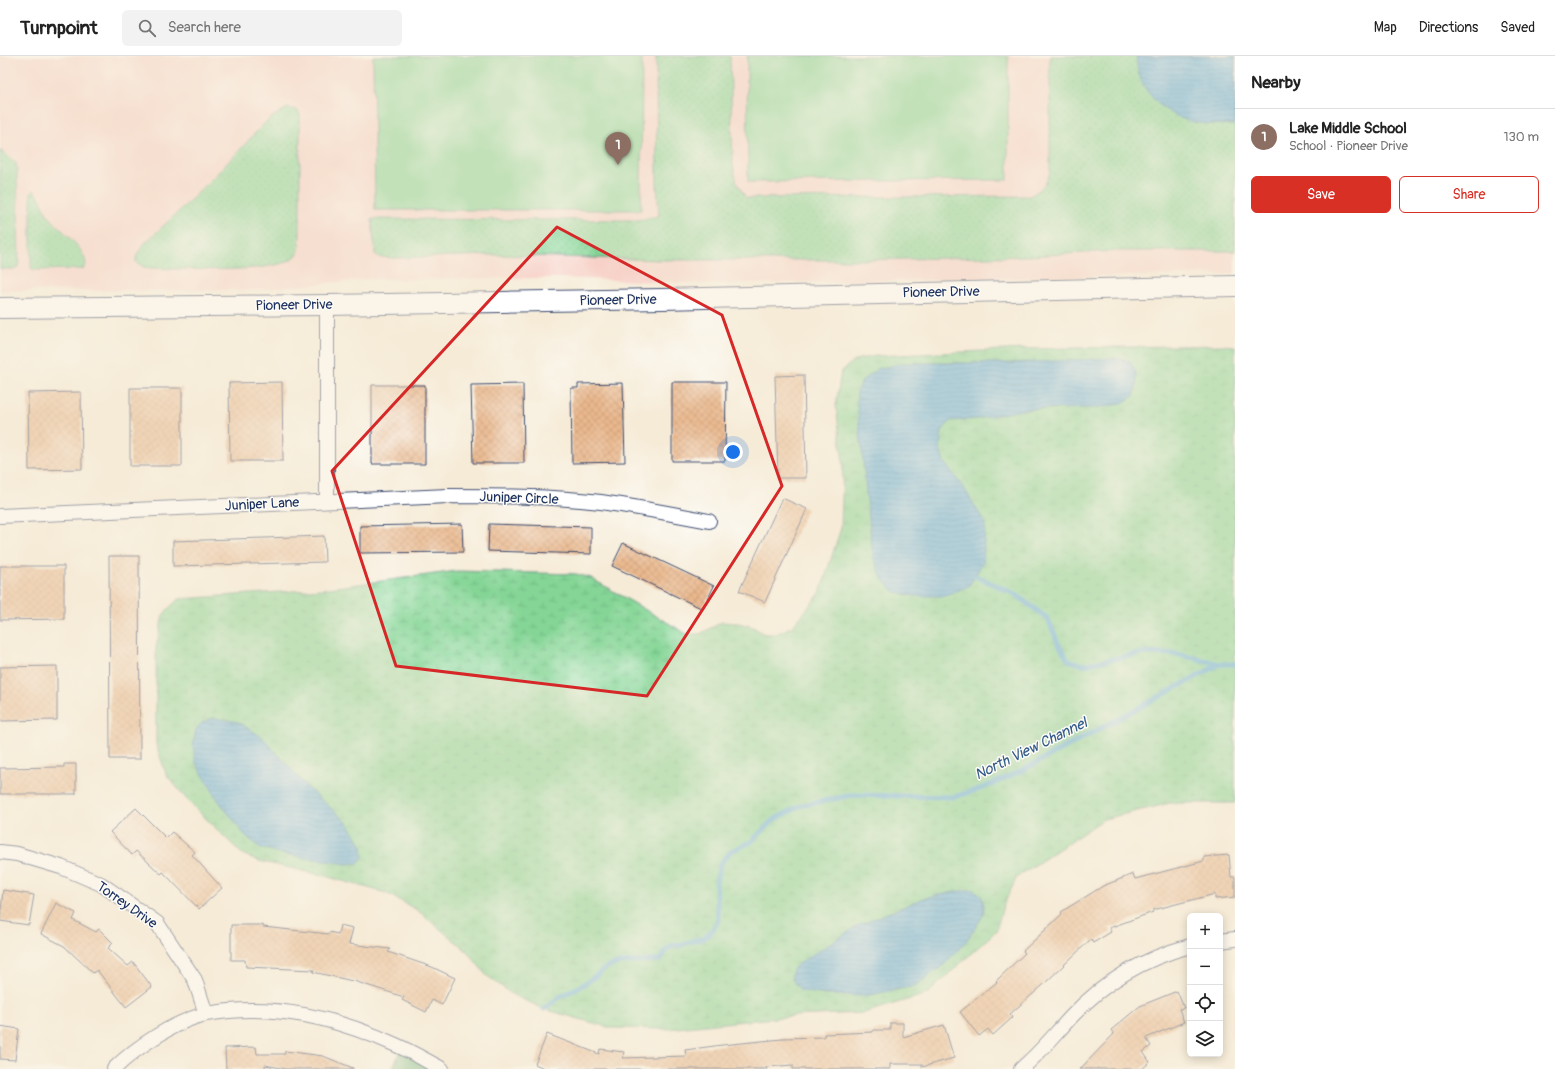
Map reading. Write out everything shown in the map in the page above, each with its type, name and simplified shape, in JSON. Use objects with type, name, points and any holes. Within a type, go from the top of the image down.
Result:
[{"type":"street","name":"Pioneer Drive","points":[[0,308],[327,305],[1235,286]]},
{"type":"street","points":[[327,305],[327,501]]},
{"type":"street","name":"Juniper Circle","points":[[327,501],[448,496],[548,498],[600,502],[709,521]]},
{"type":"street","name":"Juniper Lane","points":[[0,516],[327,501]]},
{"type":"street","name":"Torrey Drive","points":[[0,852],[17,854],[61,867],[101,884],[157,923],[194,980],[206,1014]]},
{"type":"street","points":[[1223,941],[1235,939]]},
{"type":"street","points":[[1021,1069],[1036,1057],[1073,1015],[1096,993],[1122,975],[1145,962],[1170,951],[1187,947]]},
{"type":"street","points":[[114,1069],[141,1046],[173,1027],[206,1014],[244,1010],[279,1010],[324,1019],[357,1029],[397,1045],[442,1069]]},
{"type":"highlighted area","points":[[557,227],[722,315],[782,486],[647,696],[396,666],[332,471]]},
{"type":"shaded area","points":[[0,56],[1235,56],[1235,274],[707,284],[564,278],[370,279],[254,290],[0,291]]},
{"type":"green space","points":[[373,56],[642,56],[641,210],[375,210]]},
{"type":"green space","points":[[656,56],[730,56],[733,165],[737,183],[746,198],[1030,196],[1043,186],[1050,171],[1050,56],[1235,56],[1235,251],[1116,251],[1031,256],[863,260],[661,260],[493,255],[395,258],[379,257],[375,254],[372,219],[638,220],[659,216],[657,185]]},
{"type":"green space","points":[[747,56],[1008,56],[1008,180],[748,182]]},
{"type":"green space","points":[[288,108],[297,110],[300,115],[300,236],[298,254],[285,262],[247,269],[224,270],[145,268],[136,262],[136,257],[143,245],[210,181],[264,124],[279,112]]},
{"type":"green space","points":[[0,150],[16,163],[17,168],[19,263],[18,267],[15,269],[0,269]]},
{"type":"green space","points":[[32,191],[34,191],[39,197],[48,215],[71,238],[81,251],[85,258],[86,265],[83,269],[34,270],[31,268]]},
{"type":"green space","points":[[1220,345],[1235,346],[1235,803],[1170,803],[1104,819],[1017,877],[1003,906],[996,931],[927,994],[864,1013],[793,1016],[667,1029],[611,1028],[544,1009],[513,995],[486,975],[467,951],[417,910],[386,893],[321,875],[259,861],[242,854],[188,801],[166,774],[156,744],[156,648],[163,615],[179,599],[322,589],[457,571],[576,574],[591,578],[687,634],[700,634],[722,622],[738,623],[753,627],[764,634],[776,634],[793,626],[820,593],[841,528],[843,463],[836,405],[841,372],[854,360],[876,356],[1024,349]]},
{"type":"green space","points":[[402,1047],[442,1069],[392,1069]]},
{"type":"water","points":[[1136,56],[1235,56],[1235,125],[1192,122],[1165,109],[1152,98],[1143,84],[1138,72]]},
{"type":"water","points":[[1116,358],[1130,361],[1135,370],[1136,378],[1134,396],[1120,404],[1092,408],[1027,409],[977,419],[950,421],[942,431],[940,449],[944,462],[965,490],[985,523],[983,562],[969,586],[944,596],[914,596],[895,592],[882,578],[873,557],[857,404],[857,392],[862,381],[877,369],[904,363],[1011,363]]},
{"type":"water","points":[[214,718],[238,722],[262,737],[309,789],[349,824],[362,846],[363,857],[358,863],[346,864],[283,854],[259,847],[244,834],[218,800],[196,763],[193,746],[196,729],[203,722]]},
{"type":"water","points":[[965,890],[974,890],[981,895],[984,905],[983,916],[967,940],[945,964],[915,986],[864,996],[826,995],[801,991],[793,981],[792,971],[798,964],[857,926],[924,898]]},
{"type":"building","points":[[804,375],[806,478],[778,478],[775,376]]},
{"type":"building","points":[[282,382],[283,461],[230,461],[229,383]]},
{"type":"building","points":[[672,382],[726,382],[725,461],[672,461]]},
{"type":"building","points":[[623,383],[625,462],[572,463],[571,388],[578,388],[578,384]]},
{"type":"building","points":[[523,384],[524,463],[473,463],[471,385]]},
{"type":"building","points":[[372,385],[425,385],[425,464],[372,464]]},
{"type":"building","points":[[130,388],[182,388],[182,466],[130,466]]},
{"type":"building","points":[[81,392],[82,469],[29,470],[28,393]]},
{"type":"building","points":[[782,498],[807,509],[765,602],[739,591]]},
{"type":"building","points":[[462,524],[463,552],[360,553],[360,526]]},
{"type":"building","points":[[489,524],[591,527],[591,554],[488,551]]},
{"type":"building","points":[[324,536],[325,562],[173,566],[173,541]]},
{"type":"building","points":[[623,543],[714,586],[703,609],[612,566]]},
{"type":"building","points":[[109,556],[139,556],[140,759],[110,759]]},
{"type":"building","points":[[0,566],[64,566],[64,619],[0,620]]},
{"type":"building","points":[[57,666],[57,720],[0,721],[0,667]]},
{"type":"building","points":[[64,764],[76,764],[76,794],[0,794],[0,768],[64,767]]},
{"type":"building","points":[[136,808],[166,838],[172,832],[195,852],[192,855],[222,888],[199,909],[163,872],[161,874],[136,851],[132,855],[110,832]]},
{"type":"building","points":[[1229,855],[1231,877],[1235,877],[1235,897],[1215,899],[1215,894],[1153,910],[1153,912],[1109,928],[1111,932],[1093,943],[1091,939],[1010,1014],[1013,1017],[993,1035],[988,1029],[979,1036],[960,1012],[997,982],[996,981],[1025,953],[1023,951],[1062,914],[1061,912],[1103,886],[1133,874],[1135,879],[1204,861],[1204,857]]},
{"type":"building","points":[[3,890],[34,895],[29,925],[0,921]]},
{"type":"building","points":[[56,903],[76,913],[73,920],[96,932],[99,929],[113,943],[108,948],[128,966],[133,962],[152,987],[126,1007],[97,970],[93,973],[64,946],[41,934]]},
{"type":"building","points":[[231,925],[263,925],[263,927],[329,934],[329,932],[338,934],[340,925],[353,928],[349,944],[390,949],[388,952],[432,967],[455,978],[442,1005],[432,1000],[426,1012],[402,1000],[404,997],[357,982],[313,972],[314,970],[246,967],[245,960],[231,960]]},
{"type":"building","points":[[1177,991],[1184,1008],[1179,1009],[1184,1022],[1146,1038],[1151,1046],[1143,1052],[1150,1062],[1142,1069],[1080,1069],[1114,1034],[1111,1030],[1140,1006]]},
{"type":"building","points":[[890,1023],[903,1023],[903,1037],[944,1025],[954,1058],[922,1067],[922,1064],[890,1064],[890,1069],[793,1069],[793,1065],[766,1067],[767,1069],[546,1069],[535,1064],[547,1034],[599,1054],[600,1049],[624,1052],[623,1058],[686,1056],[685,1050],[722,1045],[782,1038],[824,1037],[824,1034],[890,1030]]},
{"type":"building","points":[[0,1026],[19,1029],[15,1060],[0,1059]]},
{"type":"building","points":[[256,1047],[257,1054],[285,1054],[285,1051],[323,1056],[353,1069],[286,1069],[265,1065],[265,1069],[226,1069],[225,1048]]},
{"type":"waterway","points":[[975,576],[1015,594],[1048,619],[1058,643],[1068,660],[1083,665],[1142,653],[1176,654],[1220,664]]},
{"type":"waterway","name":"North View Channel","points":[[544,1009],[558,998],[586,983],[607,967],[620,963],[660,960],[666,950],[673,945],[679,946],[695,940],[703,939],[710,933],[718,921],[716,882],[720,864],[731,851],[751,842],[772,821],[800,806],[852,795],[954,797],[983,788],[1023,770],[1220,664],[1235,664]]},
{"type":"place","name":"Lake Middle School","points":[[618,165]]}]
